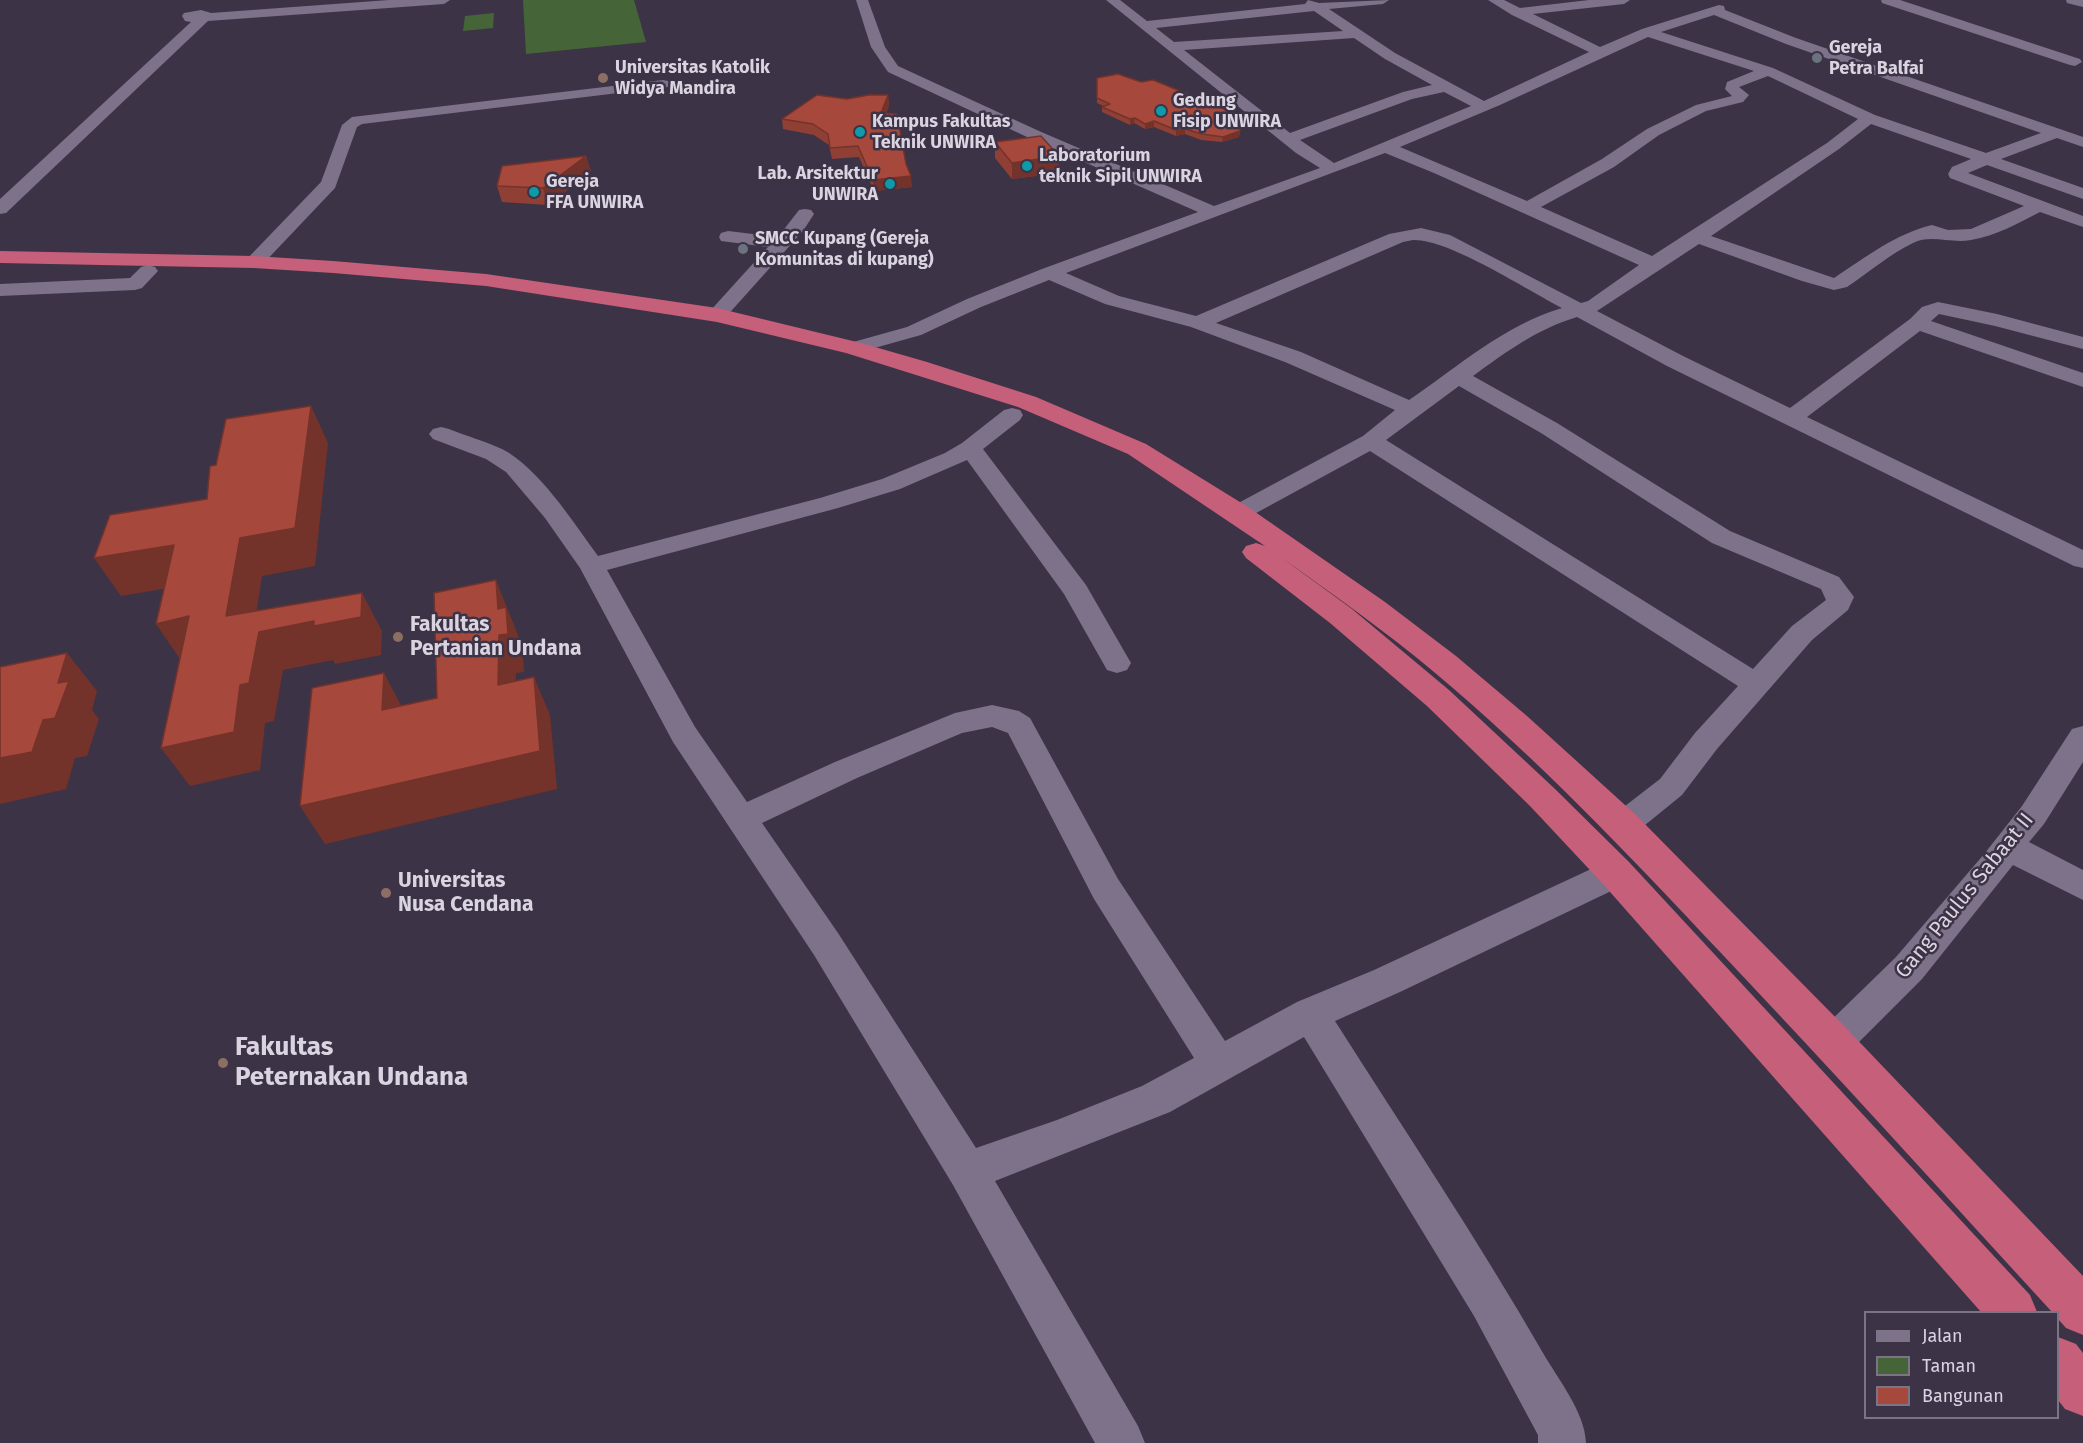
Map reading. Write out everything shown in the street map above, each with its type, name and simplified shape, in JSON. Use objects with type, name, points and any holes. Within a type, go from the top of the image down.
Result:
[{"type":"highway","points":[[0,257],[247,268],[646,311],[717,315],[853,348],[919,367],[1027,402],[1137,449],[1238,513],[1374,609],[1445,664],[1515,724],[1623,825],[1833,1043],[2083,1311]]},
{"type":"highway","points":[[0,269],[148,271],[247,268]]},
{"type":"highway","points":[[646,311],[779,346],[1012,415],[1109,458],[1175,496],[1230,533],[1341,616],[1438,698],[1542,797],[1616,873],[2012,1311]]},
{"type":"highway","points":[[1967,1262],[2012,1235]]},
{"type":"highway","points":[[2059,1363],[2083,1391]]},
{"type":"street","points":[[0,191],[90,108],[200,17],[387,0]]},
{"type":"street","points":[[0,209],[200,17],[444,0]]},
{"type":"street","points":[[1112,0],[1289,139],[1333,169]]},
{"type":"street","points":[[1144,25],[1312,4],[1383,0]]},
{"type":"street","points":[[1494,0],[1600,52]]},
{"type":"street","points":[[1517,12],[1624,0]]},
{"type":"street","points":[[1887,0],[2075,62]]},
{"type":"street","points":[[2072,0],[2083,3]]},
{"type":"street","points":[[1701,2],[1719,7],[1791,40],[2083,142]]},
{"type":"street","points":[[872,3],[880,52],[886,63],[893,69],[922,84],[1222,210]]},
{"type":"street","points":[[1312,4],[1389,56],[1483,107]]},
{"type":"street","points":[[853,348],[914,331],[974,303],[1049,273],[1333,169],[1483,107],[1647,32],[1719,7],[1738,4]]},
{"type":"street","points":[[1647,32],[1768,71],[1869,118],[2083,194]]},
{"type":"street","points":[[1172,47],[1356,34]]},
{"type":"street","points":[[893,43],[901,59],[919,73],[1103,159]]},
{"type":"street","points":[[1527,208],[1608,163],[1653,132],[1701,108],[1738,99],[1741,95],[1732,89],[1732,85],[1768,71]]},
{"type":"street","points":[[247,268],[329,184],[350,125],[358,120],[663,84]]},
{"type":"street","points":[[1289,139],[1408,95],[1444,87]]},
{"type":"street","points":[[90,108],[107,108]]},
{"type":"street","points":[[1238,513],[1371,441],[1411,409],[1513,338],[1544,320],[1595,305],[1653,264],[1833,146],[1862,126],[1869,118]]},
{"type":"street","points":[[2056,133],[1986,159],[1956,174],[2083,222]]},
{"type":"street","points":[[1387,148],[1653,264]]},
{"type":"street","points":[[1697,237],[1809,277],[1840,284],[1909,237],[1925,235],[1932,230],[1940,235],[1970,235],[2038,206]]},
{"type":"street","points":[[717,315],[797,227],[805,214]]},
{"type":"street","points":[[1198,323],[1396,238],[1418,232],[1460,246],[1583,310],[1675,362],[2083,560]]},
{"type":"street","points":[[728,237],[781,243]]},
{"type":"street","points":[[0,290],[106,284],[135,285],[148,271]]},
{"type":"street","points":[[1049,273],[1112,300],[1198,323],[1293,357],[1411,409]]},
{"type":"street","points":[[1791,418],[1929,312],[1943,308],[2054,333],[2083,343]]},
{"type":"street","points":[[1917,323],[2083,380]]},
{"type":"street","points":[[914,331],[919,367]]},
{"type":"street","points":[[1458,377],[1550,428],[1721,537],[1823,578],[1838,591],[1840,597],[1838,604],[1802,633],[1706,741],[1671,787],[1623,825]]},
{"type":"street","points":[[592,566],[829,503],[935,467],[970,448],[1012,415]]},
{"type":"street","points":[[441,434],[494,454],[514,467],[547,504],[592,566],[684,734],[826,944],[967,1171],[1121,1443]]},
{"type":"street","points":[[1371,441],[1757,685]]},
{"type":"street","points":[[970,448],[1076,591],[1117,663]]},
{"type":"street","points":[[742,818],[846,770],[955,724],[992,716],[1014,722],[1019,726],[1106,889],[1218,1065]]},
{"type":"street","name":"Gang Paulus Sabaat II","points":[[1833,1043],[1909,968],[1997,862],[2033,815],[2083,737]]},
{"type":"street","points":[[2007,846],[2083,886]]},
{"type":"street","points":[[967,1171],[1057,1139],[1156,1099],[1310,1014],[1388,981],[1616,873]]},
{"type":"street","points":[[1310,1014],[1489,1301],[1555,1419],[1562,1433],[1562,1443]]},
{"type":"green space","points":[[523,0],[634,0],[646,42],[526,54]]},
{"type":"green space","points":[[494,13],[493,28],[463,31],[465,16]]},
{"type":"building","name":"Gedung Fisip UNWIRA","points":[[1118,74],[1141,82],[1153,80],[1239,115],[1240,131],[1223,137],[1185,129],[1176,130],[1154,121],[1145,124],[1135,118],[1130,119],[1102,107],[1110,104],[1097,98],[1097,78]]},
{"type":"building","points":[[817,95],[847,99],[869,95],[888,95],[881,113],[897,114],[906,164],[911,176],[873,180],[858,146],[830,148],[828,134],[813,124],[782,119]]},
{"type":"building","points":[[1041,136],[1059,156],[1012,163],[995,142]]},
{"type":"building","points":[[586,156],[543,188],[497,186],[502,166]]},
{"type":"building","points":[[311,406],[295,528],[240,538],[226,616],[362,593],[361,617],[314,626],[314,621],[259,632],[249,683],[240,685],[234,732],[161,748],[189,616],[156,624],[174,545],[94,558],[110,515],[207,499],[210,466],[216,465],[226,419]]},
{"type":"building","points":[[496,580],[498,609],[506,607],[508,634],[499,635],[498,685],[534,677],[540,751],[300,806],[312,688],[384,673],[382,710],[437,698],[434,593]]},
{"type":"building","points":[[67,653],[58,683],[69,681],[55,718],[43,720],[32,752],[0,758],[0,667]]},
{"type":"place","name":"Gereja Petra Balfai","points":[[1817,58]]},
{"type":"place","name":"Universitas Katolik Widya Mandira","points":[[603,78]]},
{"type":"place","name":"Gedung Fisip UNWIRA","points":[[1161,111]]},
{"type":"place","name":"Kampus Fakultas Teknik UNWIRA","points":[[860,132]]},
{"type":"place","name":"Laboratorium teknik Sipil UNWIRA","points":[[1027,166]]},
{"type":"place","name":"Lab. Arsitektur UNWIRA","points":[[890,184]]},
{"type":"place","name":"Gereja FFA UNWIRA","points":[[534,192]]},
{"type":"place","name":"SMCC Kupang (Gereja Komunitas di kupang)","points":[[743,249]]},
{"type":"place","name":"Fakultas Pertanian Undana","points":[[398,637]]},
{"type":"place","name":"Universitas Nusa Cendana","points":[[386,893]]},
{"type":"place","name":"Fakultas Peternakan Undana","points":[[223,1063]]}]
